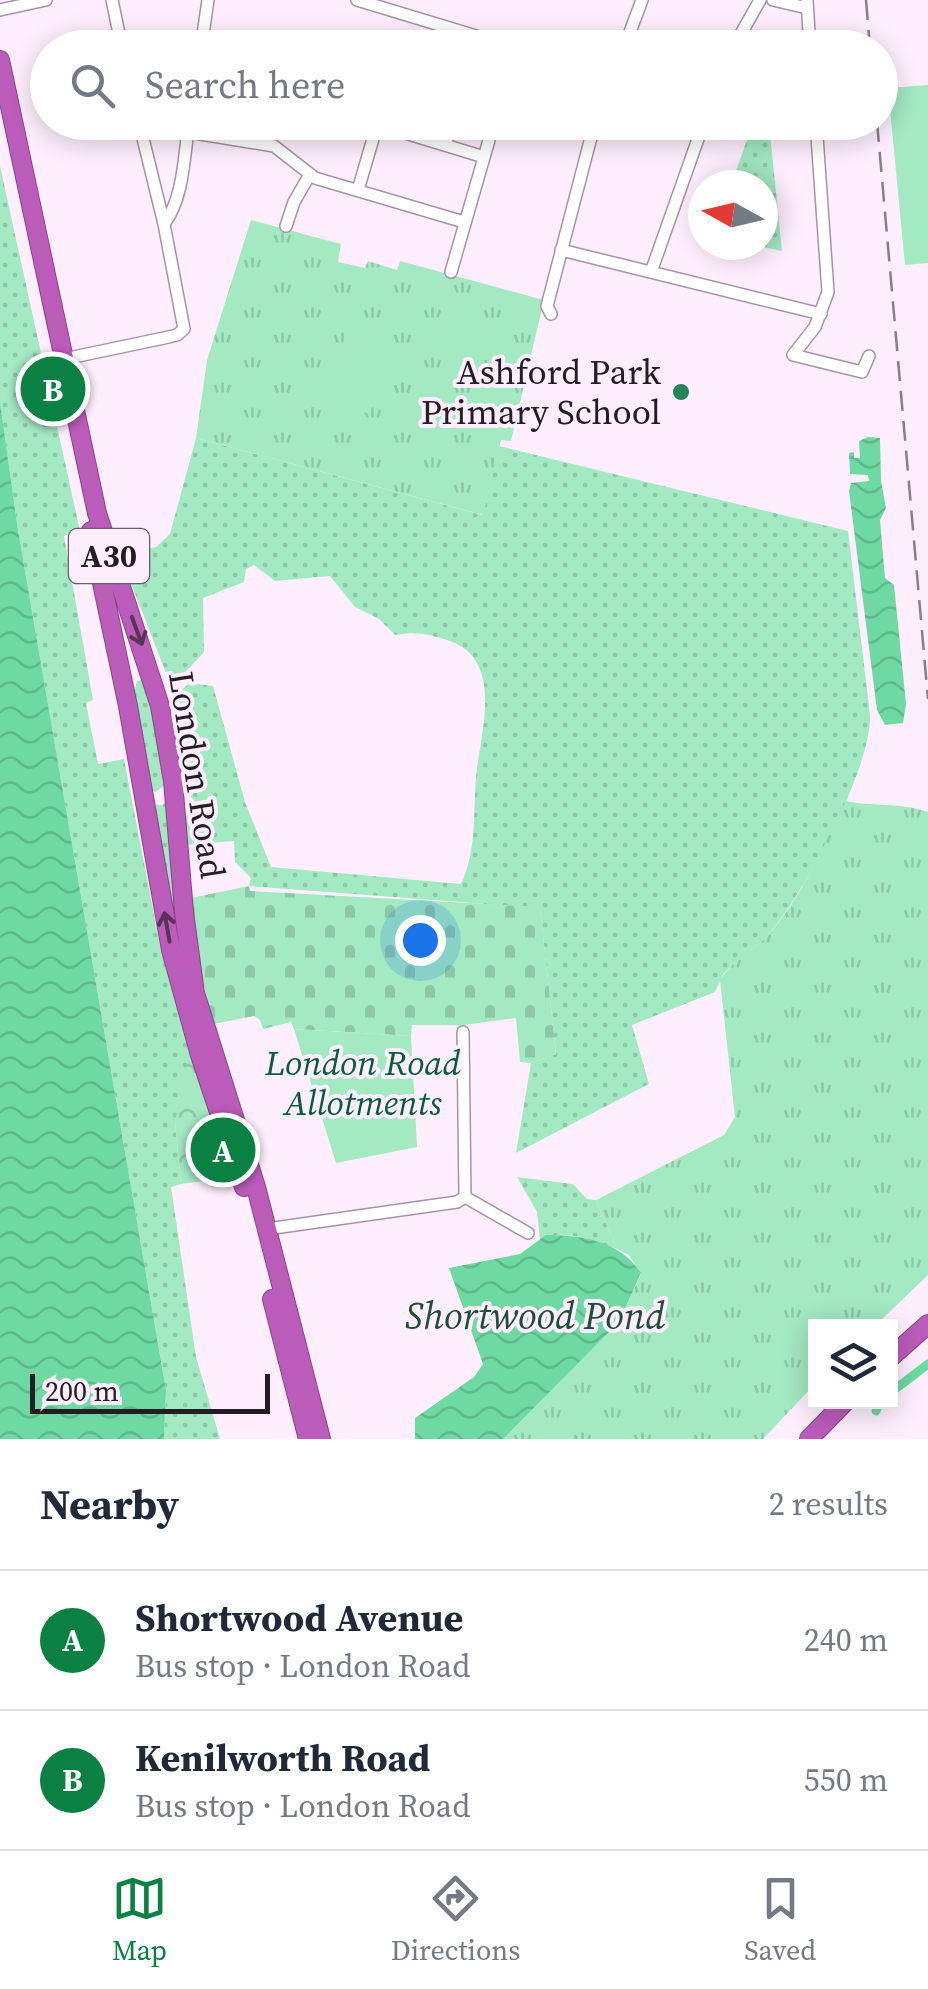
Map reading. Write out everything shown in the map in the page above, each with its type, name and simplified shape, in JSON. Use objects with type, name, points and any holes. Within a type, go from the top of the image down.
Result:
[{"type":"highway","name":"London Road","points":[[0,60],[106,548],[153,679],[173,781],[195,993],[267,1229],[320,1439]]},
{"type":"highway","name":"A30","points":[[0,120],[80,478],[180,987],[247,1196],[308,1439]]},
{"type":"highway","name":"A30","points":[[140,768],[142,751],[130,686],[138,675],[153,679]]},
{"type":"highway","points":[[144,792],[162,797],[171,790],[173,781]]},
{"type":"highway","points":[[898,1337],[928,1310]]},
{"type":"highway","points":[[898,1351],[928,1324]]},
{"type":"highway","points":[[795,1439],[823,1409]]},
{"type":"highway","points":[[809,1439],[838,1409]]},
{"type":"street","points":[[0,10],[46,0]]},
{"type":"street","points":[[112,0],[118,30]]},
{"type":"street","points":[[205,30],[208,0]]},
{"type":"street","points":[[356,0],[456,30]]},
{"type":"street","points":[[631,30],[642,0]]},
{"type":"street","points":[[743,30],[759,1],[772,0],[807,4],[809,30]]},
{"type":"street","points":[[64,359],[181,332],[183,319],[143,140]]},
{"type":"street","points":[[164,224],[172,213],[186,140]]},
{"type":"street","points":[[247,140],[274,146],[309,176],[464,222]]},
{"type":"street","points":[[358,190],[369,140]]},
{"type":"street","points":[[431,140],[484,157]]},
{"type":"street","points":[[446,144],[447,140]]},
{"type":"street","points":[[452,272],[490,140]]},
{"type":"street","points":[[552,314],[546,306],[590,140]]},
{"type":"street","points":[[651,272],[698,140]]},
{"type":"street","points":[[817,140],[828,292],[821,314],[793,355],[862,372],[869,356]]},
{"type":"street","points":[[286,226],[309,176]]},
{"type":"street","points":[[154,186],[179,184]]},
{"type":"street","points":[[561,250],[821,314]]},
{"type":"street","points":[[463,1032],[465,1197]]},
{"type":"street","points":[[267,1229],[457,1202],[465,1197]]},
{"type":"street","points":[[465,1197],[528,1233]]},
{"type":"green space","points":[[928,85],[928,263],[905,265],[893,140],[898,140],[898,87]]},
{"type":"green space","points":[[747,140],[771,140],[774,170],[736,170]]},
{"type":"green space","points":[[0,166],[80,531],[64,536],[93,700],[86,703],[98,764],[124,759],[161,951],[193,1061],[175,1122],[181,1184],[171,1187],[196,1357],[220,1439],[164,1439],[166,1390],[18,530],[0,402]]},
{"type":"green space","points":[[778,212],[782,251],[778,250]]},
{"type":"green space","points":[[251,220],[341,244],[338,262],[365,268],[368,261],[397,270],[400,261],[544,300],[511,441],[501,440],[483,515],[196,438],[207,360]]},
{"type":"green space","points":[[461,314],[475,321],[468,352],[447,347],[453,316]]},
{"type":"green space","points":[[348,324],[389,333],[370,414],[328,403]]},
{"type":"green space","points":[[196,438],[482,515],[499,446],[848,531],[870,715],[860,766],[816,863],[767,936],[725,972],[715,992],[632,1025],[649,1084],[516,1153],[531,1063],[556,1054],[540,908],[249,886],[251,878],[235,862],[234,841],[188,845],[185,816],[195,813],[194,800],[183,789],[172,697],[190,683],[213,686],[245,802],[271,867],[461,884],[472,845],[485,699],[477,663],[465,649],[428,635],[395,635],[379,619],[355,607],[330,576],[275,581],[254,565],[246,569],[244,582],[203,598],[204,652],[182,676],[166,673],[120,555],[156,547],[170,534]]},
{"type":"green space","points":[[137,681],[149,681],[164,773],[165,785],[156,792],[150,790],[134,692]]},
{"type":"green space","points":[[171,799],[187,993],[152,804],[162,805]]},
{"type":"green space","points":[[846,801],[928,812],[928,1275],[882,1319],[808,1319],[808,1391],[763,1439],[503,1439],[619,1322],[641,1274],[629,1255],[617,1249],[596,1200],[724,1135],[735,1117],[720,980],[779,922],[811,872]]},
{"type":"green space","points":[[249,886],[250,891],[540,907],[556,1054],[531,1063],[520,1062],[516,1018],[464,1025],[412,1025],[411,1036],[294,1029],[291,1022],[263,1029],[254,1016],[214,1024],[197,959],[191,898]]},
{"type":"green space","name":"London Road Allotments","points":[[294,1029],[411,1036],[417,1147],[336,1163]]},
{"type":"green space","points":[[196,1059],[223,1156],[234,1177],[181,1184],[175,1122],[187,1063]]},
{"type":"green space","points":[[517,1177],[573,1184],[587,1199],[596,1200],[617,1249],[568,1235],[540,1240],[537,1212]]},
{"type":"water","points":[[0,402],[18,530],[166,1390],[164,1439],[0,1439]]},
{"type":"water","points":[[880,438],[886,508],[880,520],[885,578],[894,585],[906,704],[903,723],[885,725],[877,710],[849,491],[851,483],[869,481],[868,475],[850,474],[849,453],[860,458],[859,441]]},
{"type":"water","name":"Shortwood Pond","points":[[546,1235],[599,1242],[632,1262],[641,1273],[619,1322],[503,1439],[415,1439],[415,1418],[474,1377],[483,1364],[449,1268],[520,1254]]},
{"type":"waterway","points":[[898,1387],[928,1364]]},
{"type":"railway","points":[[866,0],[868,30]]},
{"type":"railway","points":[[879,140],[928,699]]},
{"type":"place","name":"Kenilworth Road","points":[[53,389]]},
{"type":"place","name":"Ashford Park Primary School","points":[[681,392]]},
{"type":"place","name":"Shortwood Avenue","points":[[223,1150]]}]
